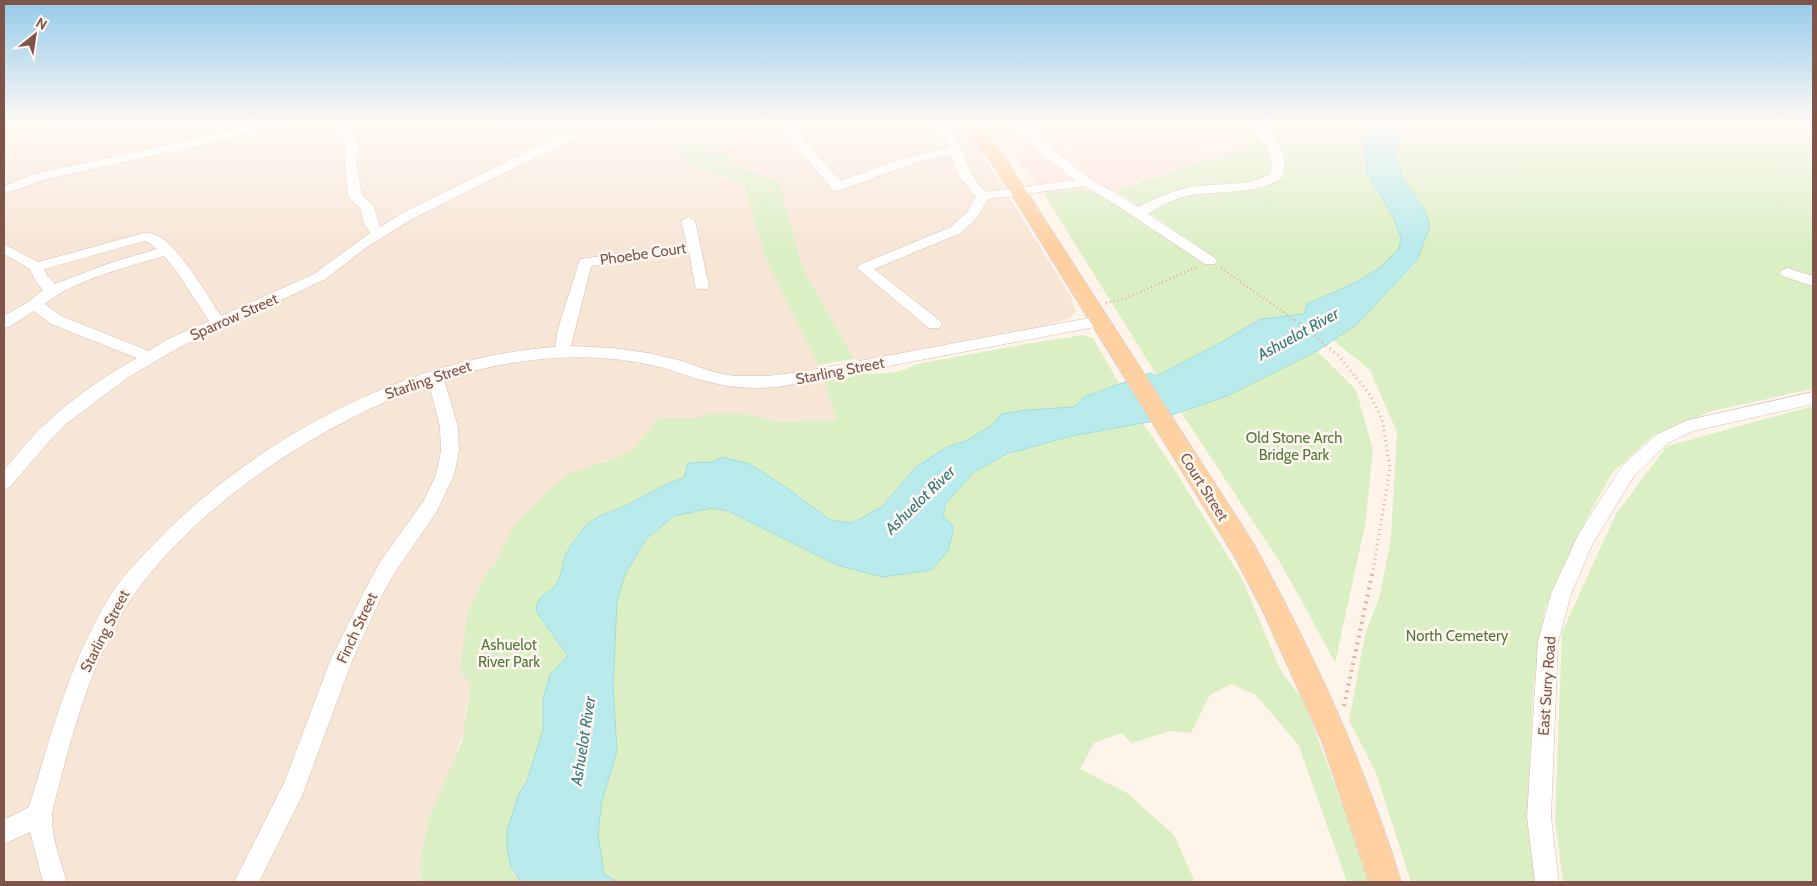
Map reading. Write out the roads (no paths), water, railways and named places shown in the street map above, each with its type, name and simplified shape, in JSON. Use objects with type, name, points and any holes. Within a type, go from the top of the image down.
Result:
[{"type":"main road","name":"Court Street","points":[[1001,164],[1244,550],[1275,608],[1336,741],[1385,882]]},
{"type":"street","points":[[4,190],[39,177],[96,164]]},
{"type":"street","points":[[351,164],[355,197],[367,206],[370,221],[377,234]]},
{"type":"street","name":"Sparrow Street","points":[[4,482],[38,442],[60,420],[107,384],[150,357],[174,343],[319,277],[377,234],[407,216],[512,164]]},
{"type":"street","points":[[819,164],[838,187],[900,164]]},
{"type":"street","points":[[959,164],[969,183],[983,196]]},
{"type":"street","points":[[1063,164],[1086,182],[1139,213],[1210,261]]},
{"type":"street","points":[[1139,213],[1156,202],[1181,193],[1262,184],[1276,176],[1280,164]]},
{"type":"street","points":[[983,196],[1086,182]]},
{"type":"street","points":[[934,324],[864,268],[924,245],[956,230],[968,221],[983,196]]},
{"type":"street","points":[[688,221],[695,247]]},
{"type":"street","points":[[36,267],[144,237],[152,238],[167,250],[182,269],[219,324]]},
{"type":"street","name":"Phoebe Court","points":[[562,352],[566,329],[586,262],[695,247],[702,286]]},
{"type":"street","points":[[4,248],[36,267],[40,277],[52,290]]},
{"type":"street","points":[[4,323],[35,304],[52,290],[115,266],[167,250]]},
{"type":"street","points":[[1786,273],[1813,281]]},
{"type":"street","points":[[35,304],[56,320],[150,357]]},
{"type":"street","name":"Starling Street","points":[[55,882],[48,861],[40,814],[72,699],[106,624],[129,585],[183,525],[253,469],[345,414],[382,395],[435,376],[489,361],[529,354],[614,352],[669,362],[726,380],[756,384],[801,378],[1100,321]]},
{"type":"street","name":"Finch Street","points":[[246,882],[294,788],[341,661],[374,592],[387,568],[430,506],[446,475],[450,451],[449,427],[435,376]]},
{"type":"street","name":"East Surry Road","points":[[1547,882],[1539,818],[1548,642],[1561,594],[1585,540],[1628,471],[1662,439],[1688,426],[1813,398]]},
{"type":"street","points":[[4,832],[40,814]]},
{"type":"water","name":"Ashuelot River","points":[[1367,164],[1398,164],[1403,180],[1424,209],[1430,226],[1417,260],[1357,324],[1317,351],[1227,396],[1154,421],[1071,436],[1007,454],[974,472],[946,503],[943,516],[954,527],[948,551],[931,570],[883,577],[837,565],[728,511],[712,508],[674,516],[646,539],[626,572],[617,600],[613,687],[617,751],[602,801],[598,833],[604,874],[618,882],[521,882],[511,867],[507,847],[507,831],[518,796],[527,781],[543,730],[543,699],[550,675],[568,656],[536,611],[537,605],[538,601],[558,582],[566,553],[590,522],[669,483],[684,478],[688,463],[713,462],[722,457],[750,464],[830,520],[852,523],[882,507],[915,468],[947,447],[966,441],[992,425],[1002,414],[1026,410],[1074,407],[1084,397],[1150,373],[1157,376],[1261,319],[1304,314],[1307,304],[1359,281],[1382,266],[1399,249],[1401,238],[1394,218],[1368,174]]},
{"type":"park label","name":"Old Stone Arch Bridge Park","points":[[1294,446]]},
{"type":"park label","name":"North Cemetery","points":[[1457,636]]},
{"type":"park label","name":"Ashuelot River Park","points":[[509,654]]}]
